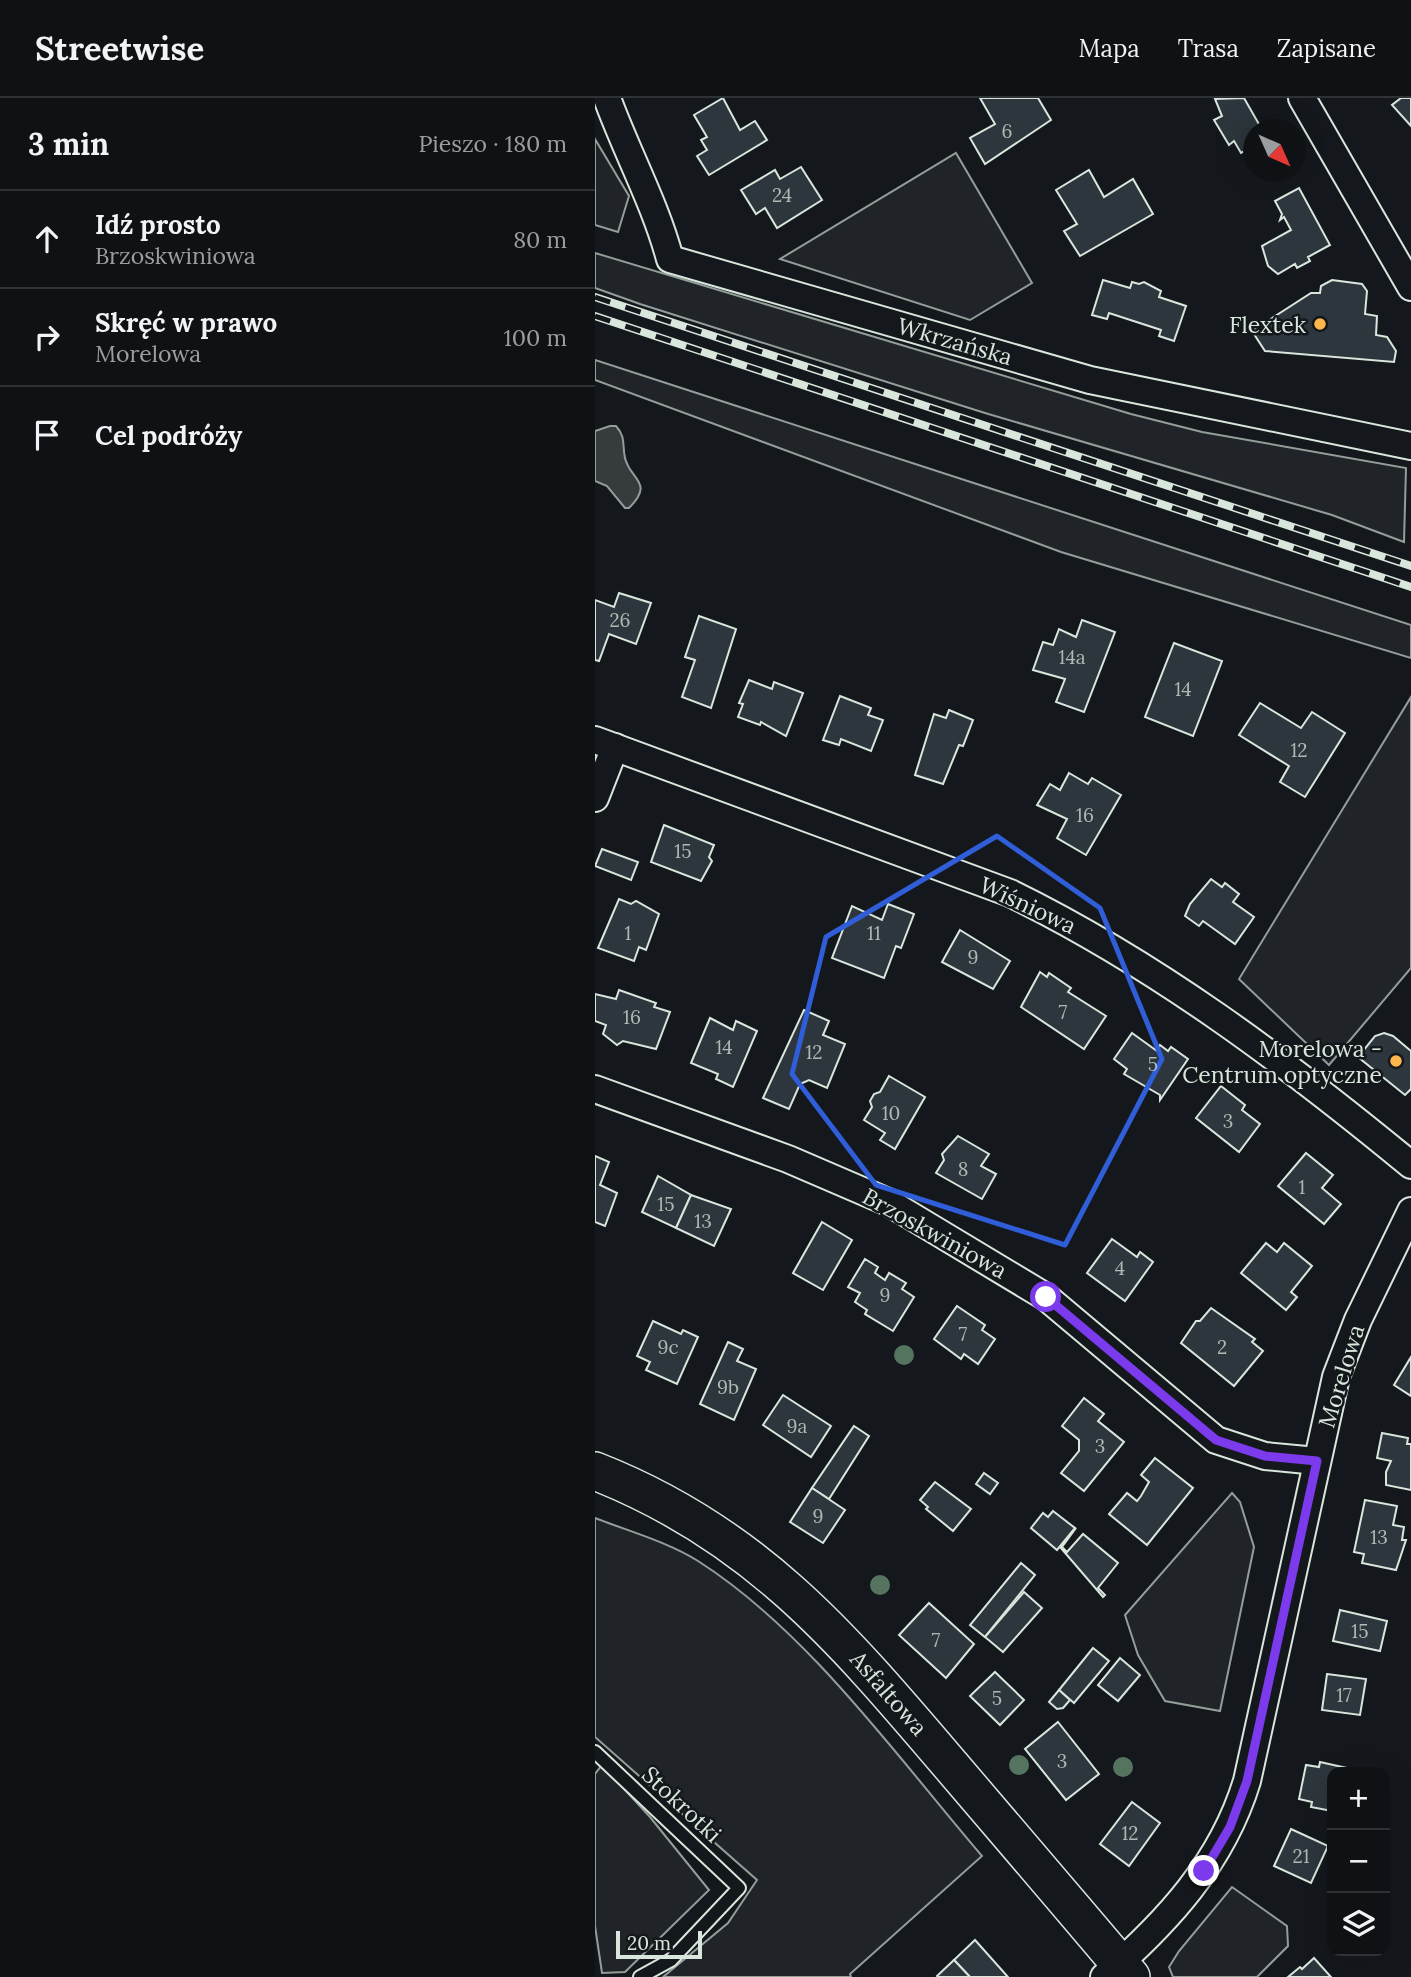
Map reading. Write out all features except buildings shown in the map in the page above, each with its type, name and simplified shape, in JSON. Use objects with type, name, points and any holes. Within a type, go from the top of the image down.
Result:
[{"type":"street","name":"Wkrzańska","points":[[607,98],[623,142],[658,219],[670,259],[1090,380],[1411,446]]},
{"type":"street","points":[[1302,98],[1411,287]]},
{"type":"street","points":[[595,798],[605,743]]},
{"type":"street","name":"Wiśniowa","points":[[605,743],[1010,893],[1075,925],[1180,990],[1411,1165]]},
{"type":"street","name":"Brzoskwiniowa","points":[[595,1089],[788,1160],[888,1202],[1046,1297],[1216,1440],[1265,1456],[1317,1461]]},
{"type":"street","name":"Morelowa","points":[[1118,1972],[1162,1925],[1214,1856],[1237,1812],[1247,1781],[1342,1357],[1411,1211]]},
{"type":"street","name":"Asfaltowa","points":[[595,1471],[646,1493],[706,1526],[749,1556],[806,1603],[862,1661],[1118,1972]]},
{"type":"lane","name":"Stokrotki","points":[[595,1752],[739,1888],[671,1960],[639,1977]]},
{"type":"highlighted area","points":[[997,836],[1100,908],[1162,1059],[1065,1245],[876,1185],[792,1074],[826,937]]},
{"type":"shaded area","points":[[595,139],[629,196],[618,232],[595,225]]},
{"type":"shaded area","points":[[956,153],[1032,283],[970,320],[780,259]]},
{"type":"shaded area","points":[[595,253],[1131,414],[1202,432],[1406,468],[1404,542],[1332,515],[985,413],[595,288]]},
{"type":"shaded area","points":[[595,360],[1411,625],[1411,658],[1061,552],[595,380]]},
{"type":"shaded area","points":[[616,426],[621,434],[625,458],[639,482],[640,492],[629,508],[625,508],[607,486],[595,481],[595,431]]},
{"type":"shaded area","points":[[1411,697],[1411,968],[1329,1065],[1239,979]]},
{"type":"shaded area","points":[[1232,1493],[1240,1502],[1254,1547],[1220,1711],[1165,1701],[1138,1655],[1125,1615]]},
{"type":"shaded area","points":[[595,1518],[686,1554],[738,1590],[777,1623],[850,1698],[982,1856],[850,1974],[851,1977],[663,1977],[728,1923],[757,1880],[595,1737]]},
{"type":"shaded area","points":[[602,1765],[650,1817],[709,1890],[625,1972],[602,1973],[595,1926],[595,1774]]},
{"type":"shaded area","points":[[1232,1887],[1287,1926],[1288,1946],[1257,1977],[1173,1977],[1169,1967],[1179,1951]]},
{"type":"railway","points":[[595,297],[1411,566]]},
{"type":"railway","points":[[595,316],[1411,587]]},
{"type":"place","name":"Flextek","points":[[1320,324]]},
{"type":"place","name":"Morelowa - Centrum optyczne","points":[[1396,1061]]},
{"type":"route","points":[[1046,1297],[1216,1440],[1265,1456],[1317,1461],[1247,1781],[1230,1827],[1204,1871]]}]
